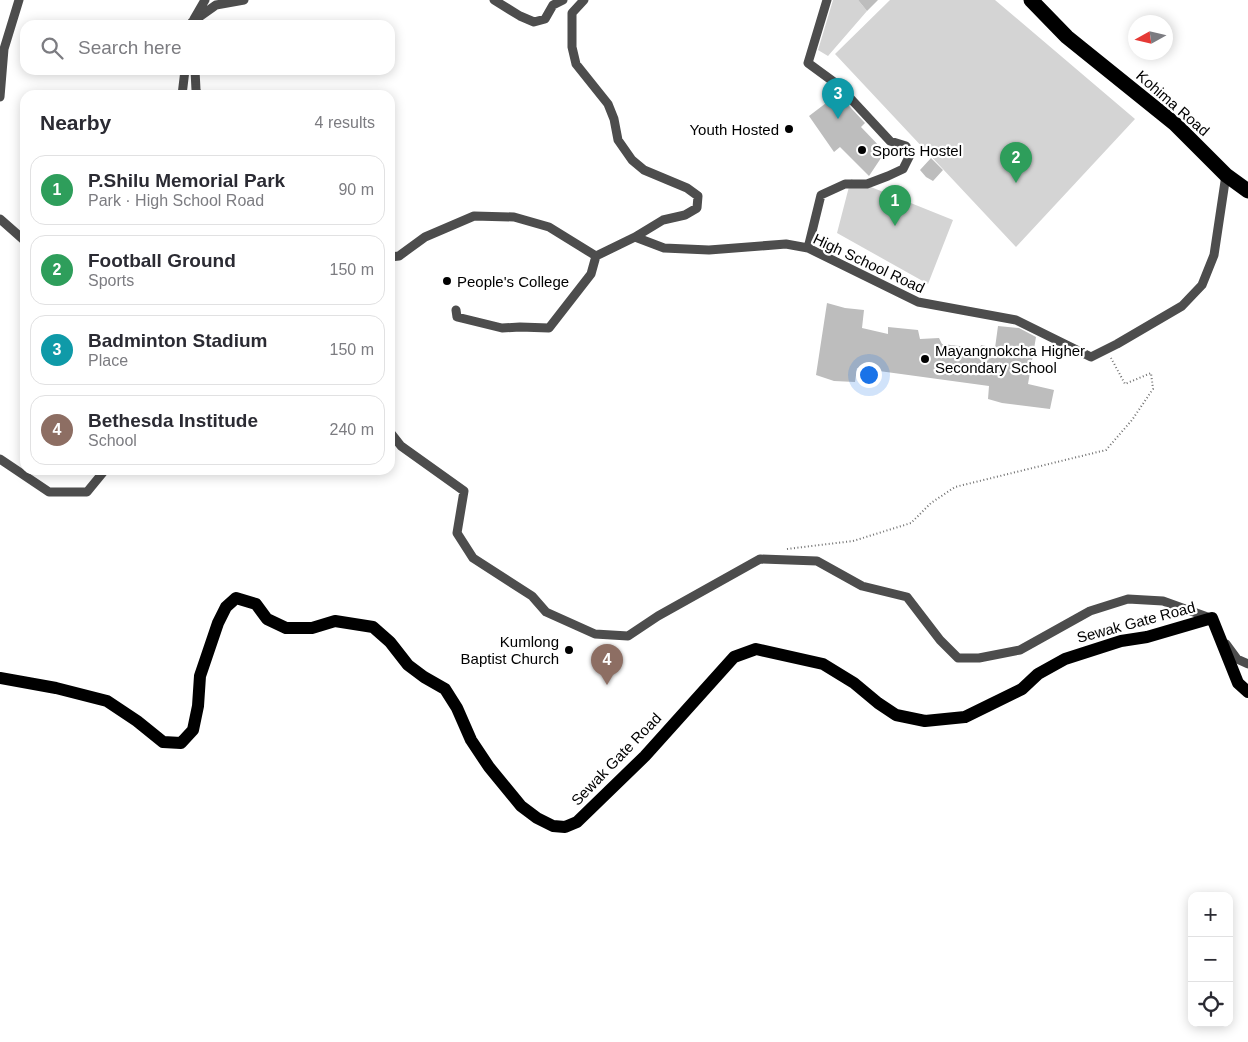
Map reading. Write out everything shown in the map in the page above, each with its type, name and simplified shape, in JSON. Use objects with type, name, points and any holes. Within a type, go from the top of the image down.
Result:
[{"type":"highway","name":"Kohima Road","points":[[1031,0],[1067,37],[1175,124],[1226,175],[1248,191]]},
{"type":"main road","name":"Sewak Gate Road","points":[[0,678],[107,700],[163,742],[181,743],[193,730],[198,706],[200,676],[218,623],[226,607],[236,598],[256,604],[267,620],[286,628],[312,628],[334,621],[373,627],[390,642],[408,665],[445,689],[457,708],[471,740],[521,806],[537,818],[553,826],[566,827],[577,822],[645,756],[734,657],[756,649],[823,664],[854,683],[896,715],[925,721],[965,717],[1022,689],[1038,674],[1066,659],[1121,641],[1147,637],[1212,618],[1238,683],[1248,692]]},
{"type":"street","points":[[0,97],[4,49],[19,0]]},
{"type":"street","points":[[194,20],[205,0]]},
{"type":"street","points":[[197,20],[216,4],[244,0]]},
{"type":"street","points":[[494,0],[534,22],[545,19],[553,5],[563,0]]},
{"type":"street","points":[[456,310],[457,318],[502,328],[549,328],[591,274],[596,256],[635,237],[663,220],[685,215],[697,208],[698,196],[687,188],[644,170],[632,160],[618,140],[614,119],[608,104],[576,64],[572,47],[572,13],[584,0]]},
{"type":"street","points":[[808,248],[821,195],[845,184],[867,184],[888,176],[903,169],[910,155],[906,146],[890,141],[838,86],[808,63],[827,0]]},
{"type":"street","points":[[183,90],[184,75]]},
{"type":"street","points":[[195,75],[196,90]]},
{"type":"street","name":"High School Road","points":[[635,237],[664,248],[710,250],[786,244],[808,248],[918,302],[1016,320],[1091,357],[1182,306],[1202,285],[1214,255],[1226,175]]},
{"type":"street","points":[[395,256],[400,256],[425,238],[474,216],[514,217],[549,227],[596,256]]},
{"type":"street","points":[[0,219],[20,237]]},
{"type":"street","points":[[395,438],[401,446],[464,491],[457,533],[473,558],[532,596],[546,612],[595,634],[628,636],[658,616],[760,559],[817,561],[862,586],[907,597],[940,640],[958,658],[979,658],[1020,650],[1090,610],[1128,600],[1162,601],[1212,618],[1222,632],[1221,638],[1238,658],[1248,664]]},
{"type":"street","points":[[0,459],[20,472]]},
{"type":"street","points":[[24,475],[49,492],[87,492],[101,475]]},
{"type":"path","points":[[785,549],[853,541],[911,523],[931,503],[955,488],[1106,450],[1132,420],[1153,389],[1151,373],[1125,384],[1107,349]]},
{"type":"shaded area","points":[[833,0],[858,0],[867,11],[828,56],[818,50]]},
{"type":"shaded area","points":[[890,0],[995,0],[1135,119],[1016,247],[835,54]]},
{"type":"shaded area","points":[[851,179],[953,220],[928,284],[837,233]]},
{"type":"building","points":[[858,0],[878,0],[867,11]]},
{"type":"building","points":[[838,94],[865,123],[861,127],[885,152],[869,176],[840,147],[834,152],[809,116]]},
{"type":"building","points":[[931,158],[943,170],[933,181],[920,170]]},
{"type":"building","name":"Mayangnokcha Higher Secondary School","points":[[827,303],[845,308],[864,310],[862,328],[888,334],[888,327],[918,330],[920,339],[939,338],[942,344],[980,350],[981,345],[995,348],[998,326],[1019,328],[1036,337],[1028,384],[1054,390],[1050,409],[1002,403],[988,399],[989,386],[857,368],[855,382],[834,381],[816,375]]},
{"type":"place","name":"Badminton Stadium","points":[[838,119]]},
{"type":"place","name":"Youth Hosted","points":[[789,129]]},
{"type":"place","name":"Sports Hostel","points":[[862,150]]},
{"type":"place","name":"Football Ground","points":[[1016,183]]},
{"type":"place","name":"P.Shilu Memorial Park","points":[[895,226]]},
{"type":"place","name":"People's College","points":[[447,281]]},
{"type":"place","name":"Mayangnokcha Higher Secondary School","points":[[925,359]]},
{"type":"place","name":"Kumlong Baptist Church","points":[[569,650]]},
{"type":"place","name":"Bethesda Institude","points":[[607,685]]}]
